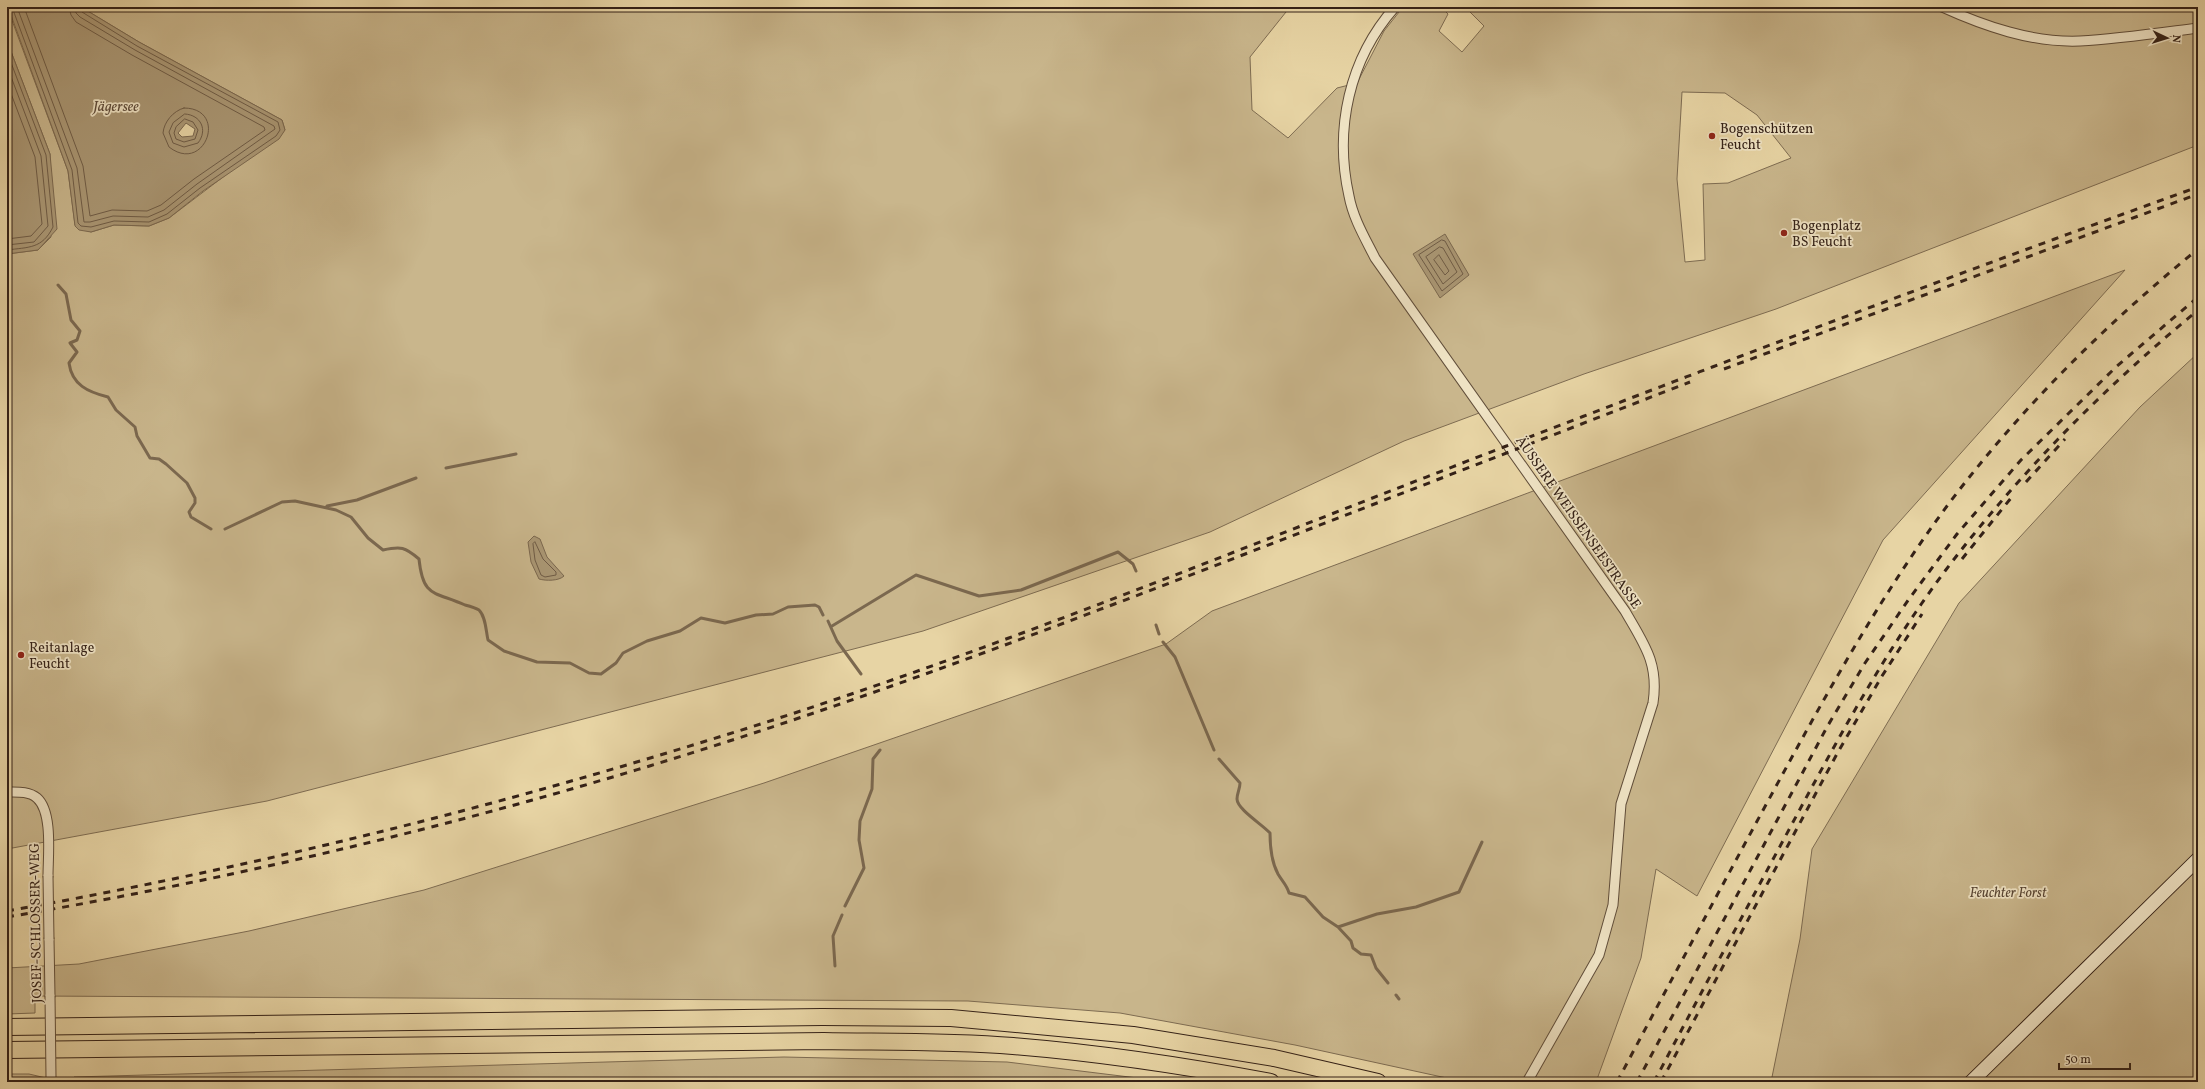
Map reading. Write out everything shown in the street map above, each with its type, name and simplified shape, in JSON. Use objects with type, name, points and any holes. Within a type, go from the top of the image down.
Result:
[{"type":"highway","points":[[7,1027],[822,1016],[951,1018],[1018,1023],[1163,1039],[1274,1058],[1378,1082]]},
{"type":"highway","points":[[7,1050],[816,1041],[918,1042],[1011,1046],[1132,1058],[1190,1066],[1271,1082]]},
{"type":"main road","points":[[1971,1082],[2198,859]]},
{"type":"street","name":"ÄUSSERE WEISSENSEESTRASSE","points":[[1395,7],[1385,18],[1366,48],[1354,74],[1347,101],[1344,160],[1349,197],[1361,231],[1375,258],[1625,611],[1651,658],[1655,680],[1654,703],[1621,804],[1613,905],[1607,930],[1599,955],[1527,1082]]},
{"type":"street","points":[[1942,7],[1995,28],[2036,37],[2079,41],[2198,28]]},
{"type":"street","name":"JOSEF-SCHLOSSER-WEG","points":[[7,792],[26,793],[36,797],[43,804],[48,825],[51,1080]]},
{"type":"green space","points":[[7,7],[68,171],[75,225],[91,232],[114,225],[149,226],[169,218],[285,130],[282,120],[139,42],[81,7],[1290,7],[1250,57],[1252,110],[1288,138],[1337,88],[1357,83],[1384,31],[1403,7],[1441,7],[1448,14],[1439,31],[1462,52],[1484,26],[1465,7],[2198,7],[2198,145],[1776,309],[1584,374],[1404,441],[1210,532],[923,631],[267,801],[7,849],[7,254],[38,250],[51,237],[50,154],[7,41]],"holes":[[[1682,92],[1725,93],[1757,115],[1791,158],[1728,183],[1703,184],[1705,260],[1685,262],[1677,179]]]},
{"type":"green space","points":[[2125,270],[1883,540],[1697,896],[1656,869],[1641,958],[1596,1082],[1465,1082],[1295,1045],[1120,1013],[968,1001],[35,996],[35,1013],[7,1014],[7,968],[79,964],[249,931],[424,890],[764,783],[1166,644],[1212,611]]},
{"type":"green space","name":"Feuchter Forst","points":[[2198,353],[2198,1082],[1771,1082],[1800,939],[1812,849],[1959,603],[2140,407]]},
{"type":"green space","points":[[784,1057],[1007,1062],[1170,1082],[75,1082],[74,1077]]},
{"type":"green space","points":[[7,1074],[29,1074],[46,1078],[45,1082],[7,1082]]},
{"type":"water","name":"Jägersee","points":[[8,7],[81,7],[139,42],[282,120],[285,130],[279,139],[203,191],[169,218],[149,226],[114,225],[91,232],[79,230],[75,226],[68,171]],"holes":[[[186,123],[195,129],[193,136],[182,137],[178,133]]]},
{"type":"water","points":[[7,41],[50,154],[57,229],[38,250],[7,254]]},
{"type":"water","points":[[1445,234],[1469,275],[1440,298],[1413,254]]},
{"type":"water","points":[[534,536],[540,539],[547,557],[564,576],[562,578],[552,580],[539,579],[531,562],[528,542]]},
{"type":"waterway","points":[[58,285],[66,294],[71,320],[80,331],[77,340],[70,343],[77,352],[69,363],[71,371],[77,382],[94,393],[108,397],[116,410],[135,427],[137,436],[150,458],[159,459],[187,483],[195,498],[195,503],[189,512],[191,517],[211,529]]},
{"type":"waterway","points":[[446,468],[516,454]]},
{"type":"waterway","points":[[327,506],[357,500],[416,478]]},
{"type":"waterway","points":[[225,529],[282,502],[295,501],[336,510],[351,517],[368,538],[383,550],[402,548],[419,559],[421,572],[427,587],[438,595],[479,610],[484,620],[488,640],[504,651],[537,662],[570,663],[589,673],[601,674],[616,663],[623,653],[647,641],[680,631],[701,618],[725,623],[756,615],[773,614],[788,607],[815,605],[819,607],[823,615]]},
{"type":"waterway","points":[[832,626],[916,575],[979,596],[1021,590],[1118,552],[1133,564],[1136,571]]},
{"type":"waterway","points":[[828,621],[837,641],[861,674]]},
{"type":"waterway","points":[[1156,625],[1159,634]]},
{"type":"waterway","points":[[1163,642],[1175,657],[1214,750]]},
{"type":"waterway","points":[[845,906],[864,868],[859,840],[860,821],[872,789],[873,759],[880,750]]},
{"type":"waterway","points":[[1219,759],[1240,783],[1237,797],[1238,803],[1270,833],[1272,859],[1278,874],[1286,885],[1289,893],[1305,897],[1323,917],[1338,927],[1351,941],[1353,948],[1361,954],[1371,955],[1376,968],[1388,983]]},
{"type":"waterway","points":[[1338,927],[1377,914],[1416,907],[1459,892],[1482,842]]},
{"type":"waterway","points":[[835,966],[833,936],[842,915]]},
{"type":"waterway","points":[[1396,995],[1399,999]]},
{"type":"railway","points":[[7,911],[184,877],[360,837],[534,792],[706,741],[793,713],[966,654],[1052,622],[1694,374],[1895,298],[2198,187]]},
{"type":"railway","points":[[1724,369],[2198,194]]},
{"type":"railway","points":[[1617,1082],[1810,724],[1876,611],[1924,538],[1950,502],[2006,433],[2066,368],[2131,307],[2198,249]]},
{"type":"railway","points":[[1637,1082],[1827,727],[1865,663],[1909,599],[1957,534],[2021,460],[2117,366],[2198,297]]},
{"type":"railway","points":[[1654,1082],[1785,837],[1860,701],[1922,603],[1973,535],[2064,433],[2129,370],[2198,310]]},
{"type":"railway","points":[[7,917],[171,887],[334,851],[576,788],[726,742],[934,671],[1072,620],[1690,382]]},
{"type":"railway","points":[[2026,482],[2065,439]]},
{"type":"railway","points":[[1962,559],[2011,498]]},
{"type":"railway","points":[[1661,1082],[1838,752],[1882,676],[1922,614]]},
{"type":"place","name":"Bogenschützen Feucht","points":[[1712,136]]},
{"type":"place","name":"Bogenplatz BS Feucht","points":[[1784,233]]},
{"type":"place","name":"Reitanlage Feucht","points":[[21,655]]}]
